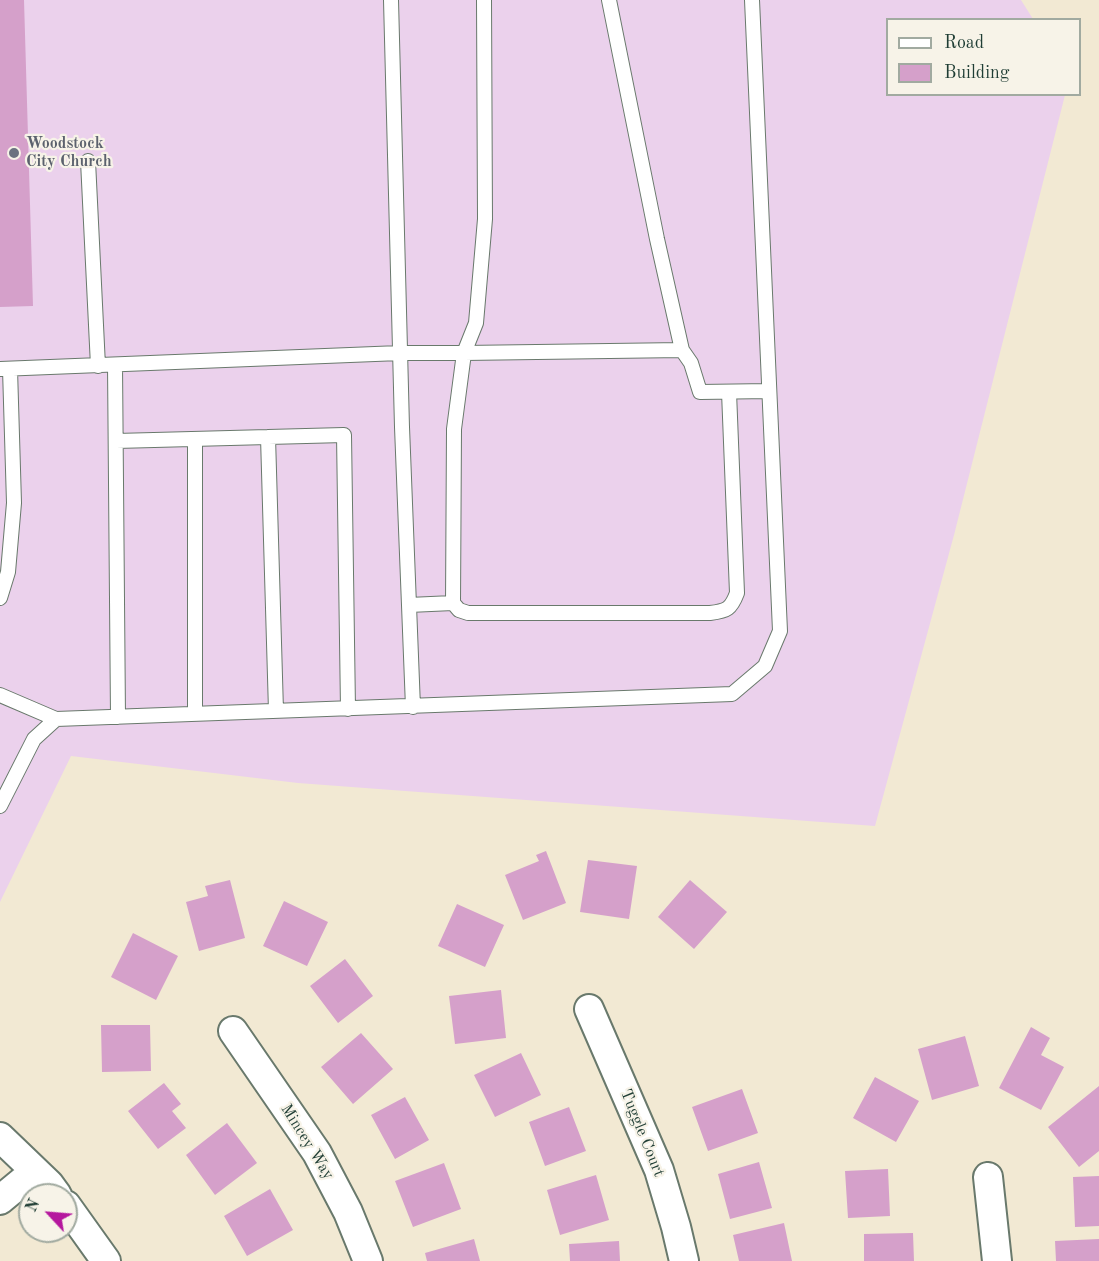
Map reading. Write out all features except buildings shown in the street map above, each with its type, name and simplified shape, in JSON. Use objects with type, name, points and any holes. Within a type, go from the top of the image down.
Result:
[{"type":"street","name":"Tuggle Court","points":[[589,1009],[659,1170],[684,1261]]},
{"type":"street","name":"Mincey Way","points":[[232,1030],[317,1153],[348,1212],[368,1261]]},
{"type":"street","points":[[0,1137],[46,1183]]},
{"type":"street","points":[[0,1200],[35,1171]]},
{"type":"street","points":[[988,1177],[996,1261]]},
{"type":"street","points":[[78,1222],[106,1261]]},
{"type":"lane","points":[[391,0],[400,353],[413,707]]},
{"type":"lane","points":[[484,0],[485,219],[476,323],[464,353],[454,429],[453,603],[459,610],[468,613],[710,613],[725,611],[734,603],[737,593],[729,392]]},
{"type":"lane","points":[[609,0],[657,239],[682,350],[691,363],[700,392],[769,391]]},
{"type":"lane","points":[[0,695],[56,719],[413,707],[732,694],[765,666],[780,631],[752,0]]},
{"type":"lane","points":[[88,161],[98,366]]},
{"type":"lane","points":[[0,598],[8,572],[14,502],[6,445],[5,369],[400,353],[682,350]]},
{"type":"lane","points":[[115,365],[118,717]]},
{"type":"lane","points":[[116,441],[344,435],[348,709]]},
{"type":"lane","points":[[268,437],[276,711]]},
{"type":"lane","points":[[195,439],[195,714]]},
{"type":"lane","points":[[409,605],[453,603]]},
{"type":"lane","points":[[0,806],[34,739],[56,719]]},
{"type":"shaded area","points":[[0,0],[1021,0],[1032,18],[886,18],[886,96],[1065,96],[954,535],[875,826],[298,783],[71,756],[0,902]]},
{"type":"place","name":"Woodstock City Church","points":[[14,153]]}]
